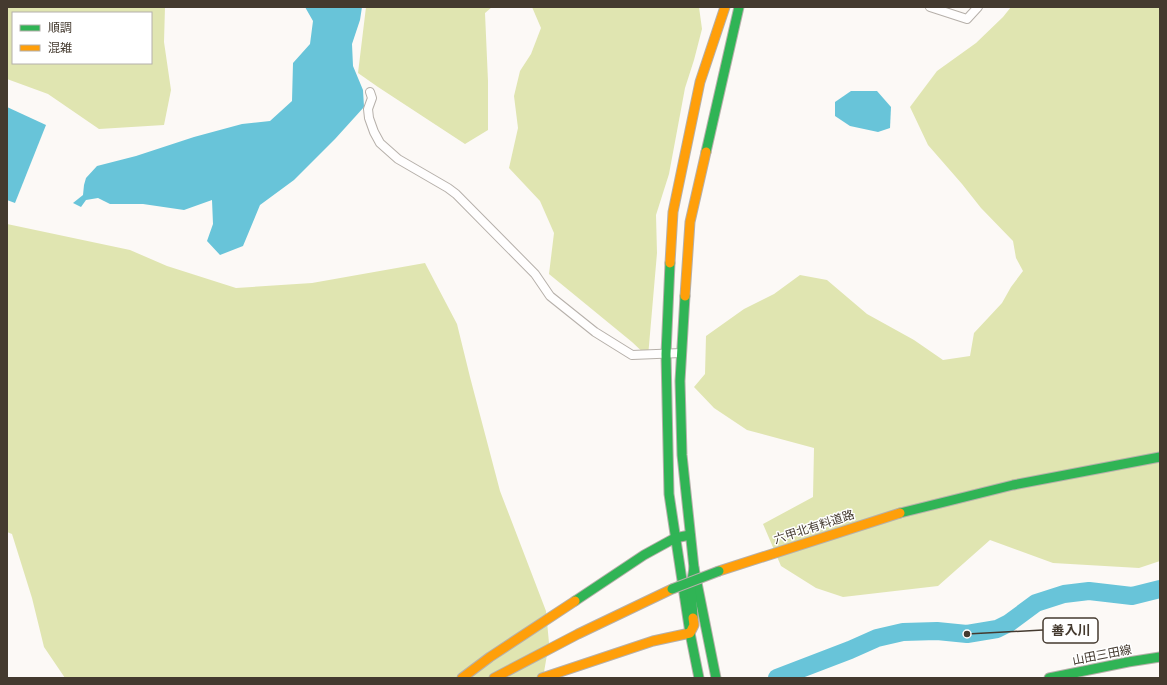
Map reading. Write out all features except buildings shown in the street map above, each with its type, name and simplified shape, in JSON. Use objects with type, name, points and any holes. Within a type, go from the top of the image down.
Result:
[{"type":"street","points":[[699,678],[690,633],[669,494],[666,354],[673,212],[700,82],[725,7]]},
{"type":"street","points":[[716,678],[694,568],[690,535],[682,454],[680,381],[690,222],[739,7]]},
{"type":"street","points":[[930,7],[967,20],[978,7]]},
{"type":"street","points":[[370,92],[372,98],[368,109],[369,118],[380,143],[398,159],[456,194],[535,274],[550,296],[595,332],[632,355],[681,353]]},
{"type":"street","name":"六甲北有料道路","points":[[494,678],[578,634],[672,589],[718,571],[895,514],[1012,485],[1160,457]]},
{"type":"street","points":[[462,678],[490,656],[644,555],[675,538],[690,535]]},
{"type":"street","points":[[690,633],[694,625],[691,586],[694,568]]},
{"type":"street","points":[[542,678],[653,641],[690,633]]},
{"type":"street","name":"山田三田線","points":[[1050,678],[1160,657]]},
{"type":"green space","points":[[7,7],[165,7],[164,42],[171,90],[164,125],[99,129],[48,94],[7,79]]},
{"type":"green space","points":[[366,7],[492,7],[485,13],[488,81],[488,130],[465,144],[358,73]]},
{"type":"green space","points":[[532,7],[699,7],[702,29],[685,88],[669,174],[656,215],[657,253],[648,357],[632,342],[549,274],[554,233],[540,201],[509,168],[518,128],[514,96],[520,71],[531,54],[541,28]]},
{"type":"green space","points":[[1011,7],[1160,7],[1160,561],[1139,568],[1053,563],[990,540],[938,586],[843,597],[816,588],[781,566],[763,524],[813,497],[814,448],[747,430],[714,408],[694,387],[705,374],[706,336],[744,309],[774,294],[800,275],[827,280],[867,314],[914,340],[943,360],[970,356],[974,333],[1002,303],[1011,287],[1023,271],[1016,258],[1013,241],[981,208],[928,145],[910,107],[937,71],[976,43],[1003,17]]},
{"type":"green space","points":[[7,224],[130,250],[167,266],[236,288],[312,283],[425,263],[457,324],[500,491],[546,611],[549,643],[543,678],[65,678],[44,647],[32,598],[12,534],[7,532]]},
{"type":"water","points":[[305,7],[362,7],[360,20],[352,44],[353,66],[363,90],[364,107],[335,139],[294,180],[260,205],[243,246],[220,255],[207,241],[213,224],[212,200],[184,210],[143,204],[110,204],[98,198],[86,200],[81,207],[73,203],[83,195],[86,178],[97,166],[136,156],[194,137],[242,124],[270,121],[292,101],[293,63],[310,44],[313,21]]},
{"type":"water","points":[[851,91],[877,91],[891,107],[890,128],[878,132],[850,126],[835,116],[835,102]]},
{"type":"water","points":[[7,107],[46,125],[15,203],[7,200]]},
{"type":"waterway","points":[[777,678],[877,638],[903,632],[937,631],[967,634],[997,629],[1009,623],[1036,603],[1064,594],[1089,591],[1132,596],[1160,589]]},
{"type":"traffic: fast","points":[[706,152],[739,7]]},
{"type":"traffic: fast","points":[[670,263],[666,354],[669,494],[690,633],[699,678]]},
{"type":"traffic: fast","points":[[685,296],[680,381],[682,455],[694,568],[716,678]]},
{"type":"traffic: fast","points":[[900,513],[1013,485],[1160,457]]},
{"type":"traffic: fast","points":[[575,601],[644,555],[675,538],[690,535]]},
{"type":"traffic: fast","points":[[693,618],[691,586],[694,568]]},
{"type":"traffic: fast","points":[[672,589],[719,571]]},
{"type":"traffic: fast","points":[[1049,678],[1160,657]]},
{"type":"traffic: slow","points":[[670,263],[673,212],[700,82],[725,7]]},
{"type":"traffic: slow","points":[[685,296],[690,222],[706,152]]},
{"type":"traffic: slow","points":[[719,571],[900,513]]},
{"type":"traffic: slow","points":[[494,678],[578,634],[672,589]]},
{"type":"traffic: slow","points":[[462,678],[490,657],[575,601]]},
{"type":"traffic: slow","points":[[542,678],[653,641],[690,633],[694,625],[693,618]]},
{"type":"place","name":"善入川","points":[[967,634]]}]
